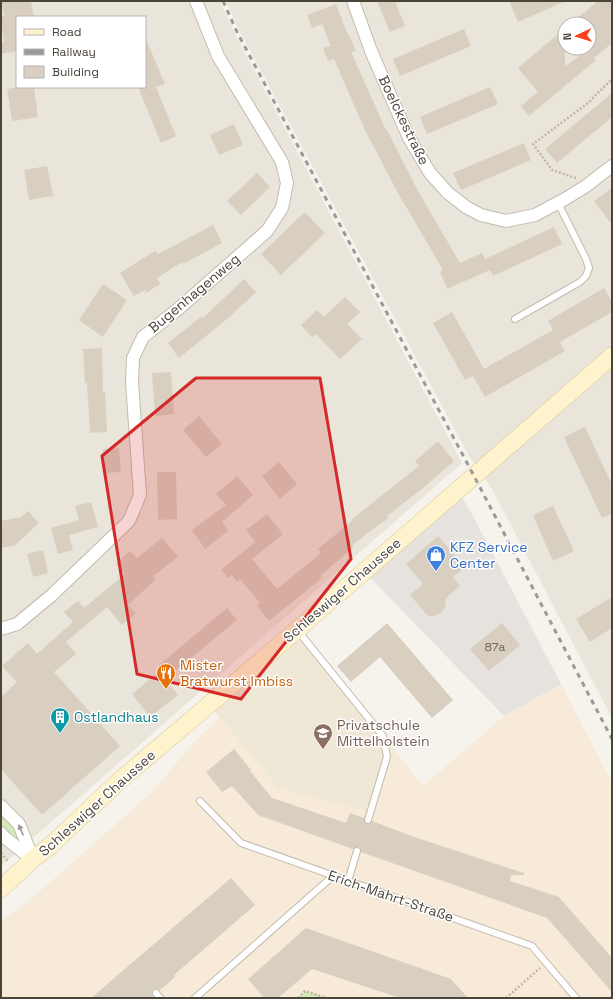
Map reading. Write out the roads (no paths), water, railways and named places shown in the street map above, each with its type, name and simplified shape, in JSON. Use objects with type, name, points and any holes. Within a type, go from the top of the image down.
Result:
[{"type":"main road","name":"Schleswiger Chaussee","points":[[1,889],[50,846],[118,782],[297,630],[612,356]]},
{"type":"street","name":"Bugenhagenweg","points":[[1,629],[17,624],[52,595],[129,521],[140,495],[132,382],[133,358],[143,337],[177,310],[267,231],[282,208],[287,183],[282,162],[218,56],[196,1]]},
{"type":"street","name":"Boelckestraße","points":[[353,1],[371,51],[409,138],[430,173],[448,194],[466,207],[482,215],[506,221],[535,215],[586,186],[612,166]]},
{"type":"street","points":[[1,806],[19,824],[33,860]]},
{"type":"street","points":[[1,833],[33,860]]},
{"type":"lane","points":[[515,319],[580,282],[586,276],[589,268],[558,203]]},
{"type":"lane","points":[[297,630],[383,736],[388,757],[368,820]]},
{"type":"lane","name":"Erich-Mahrt-Straße","points":[[200,801],[241,843],[532,946],[576,998]]},
{"type":"lane","points":[[348,881],[357,851]]},
{"type":"lane","points":[[195,998],[333,876]]},
{"type":"railway","points":[[223,1],[237,32],[474,476],[612,739]]},
{"type":"place","name":"KFZ Service Center","points":[[436,572]]},
{"type":"place","name":"Mister Bratwurst Imbiss","points":[[166,690]]},
{"type":"place","name":"Ostlandhaus","points":[[60,734]]},
{"type":"place","name":"Privatschule Mittelholstein","points":[[323,750]]}]
